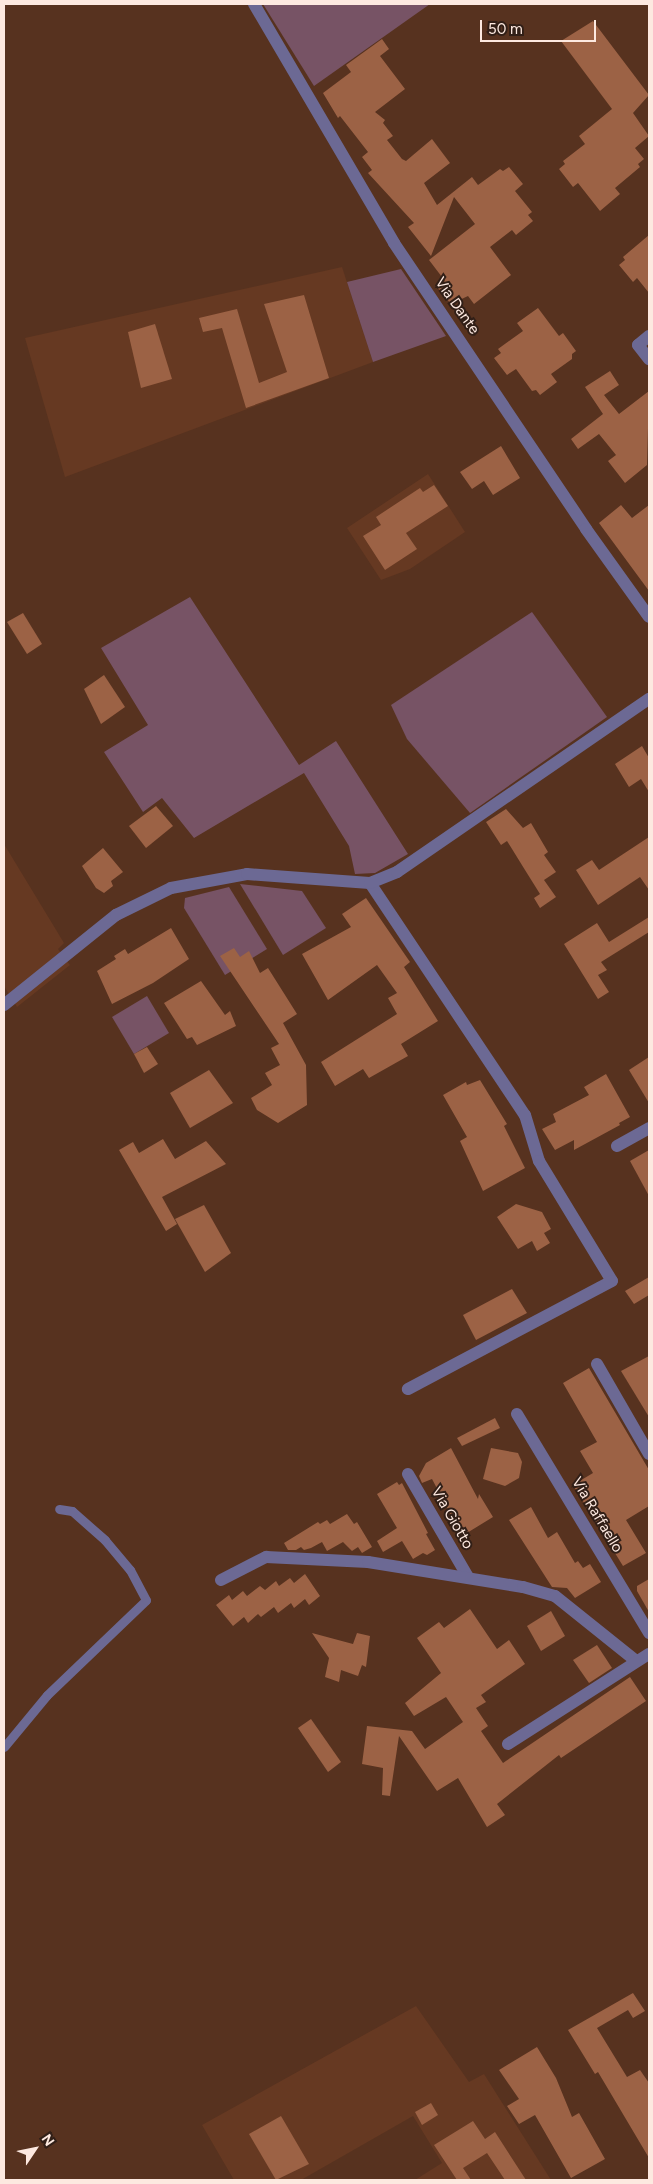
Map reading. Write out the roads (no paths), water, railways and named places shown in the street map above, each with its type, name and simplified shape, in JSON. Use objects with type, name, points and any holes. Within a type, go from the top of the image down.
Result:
[{"type":"street","name":"Via Dante","points":[[254,4],[394,244],[586,529],[649,617]]},
{"type":"street","points":[[649,336],[638,345],[649,359]]},
{"type":"street","points":[[4,1005],[116,914],[171,888],[247,874],[370,883],[397,872],[649,699]]},
{"type":"street","points":[[370,883],[525,1115],[539,1161],[612,1280],[408,1389]]},
{"type":"street","points":[[617,1146],[649,1128]]},
{"type":"street","points":[[597,1364],[649,1454]]},
{"type":"street","name":"Via Raffaello","points":[[517,1414],[649,1633]]},
{"type":"street","name":"Via Giotto","points":[[408,1474],[468,1577]]},
{"type":"street","points":[[221,1580],[266,1557],[368,1562],[468,1577],[555,1596],[636,1661]]},
{"type":"street","points":[[508,1744],[649,1654]]},
{"type":"lane","points":[[4,1747],[47,1695],[146,1600],[130,1570],[105,1540],[72,1511],[58,1509]]}]
